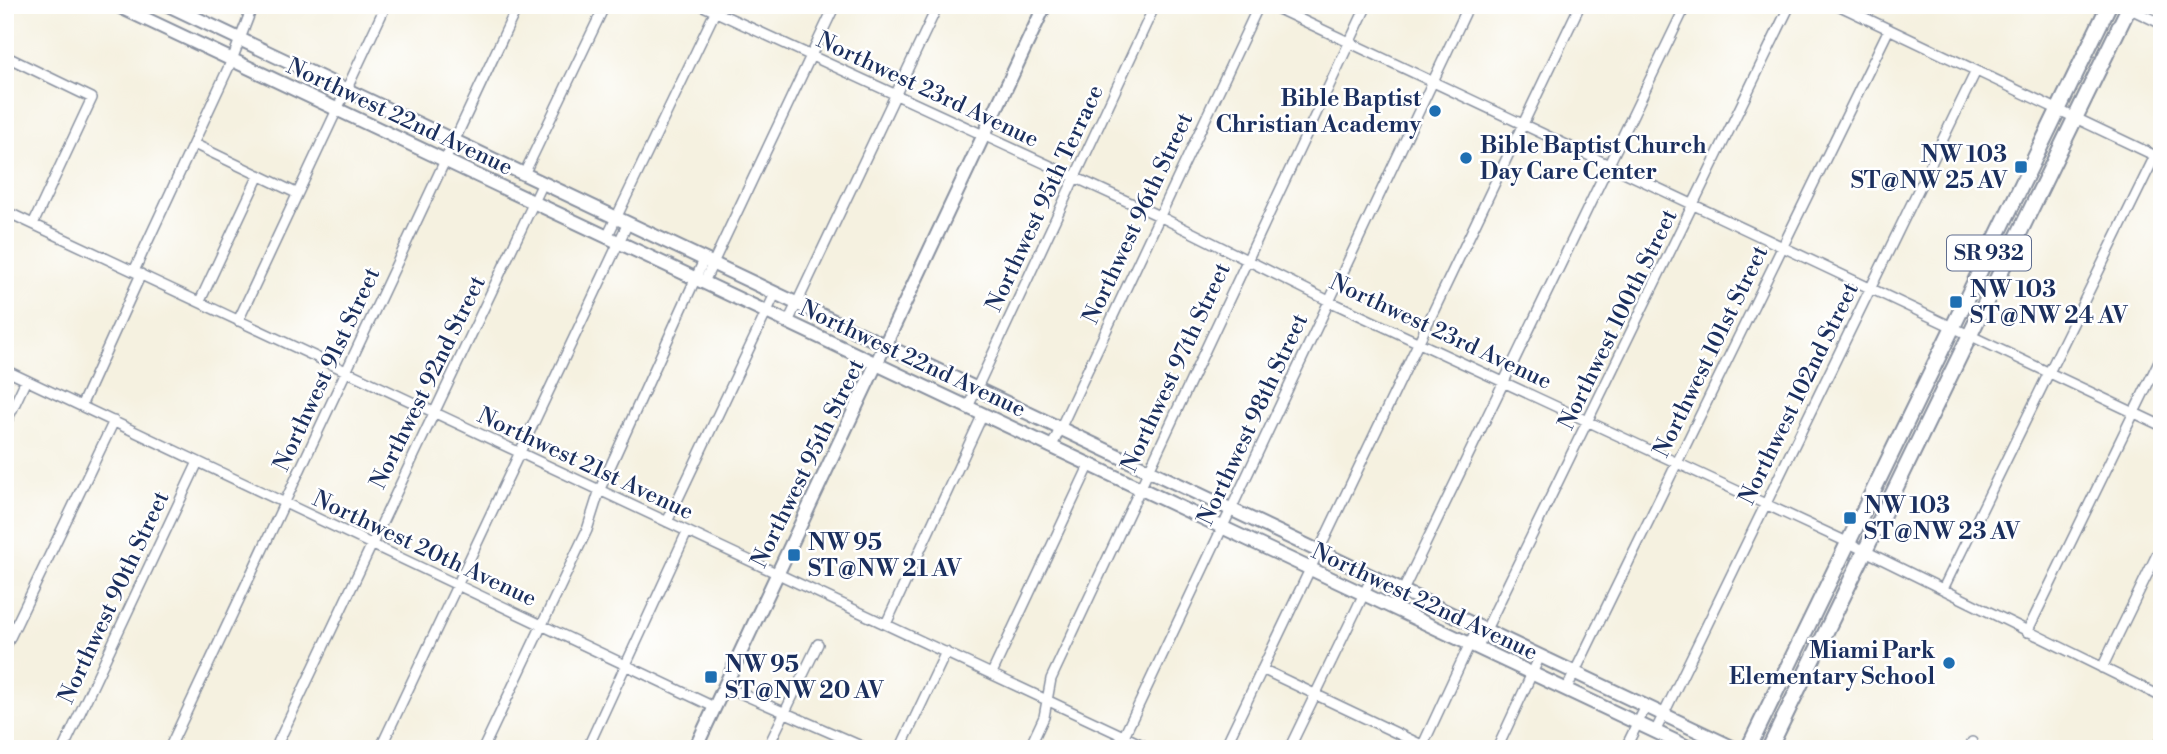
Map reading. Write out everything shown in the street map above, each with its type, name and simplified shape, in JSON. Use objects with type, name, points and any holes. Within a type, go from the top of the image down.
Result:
[{"type":"main road","name":"Northwest 22nd Avenue","points":[[168,5],[775,294],[1061,426],[1737,749]]},
{"type":"main road","name":"Northwest 95th Street","points":[[695,749],[1045,5]]},
{"type":"main road","name":"SR 932","points":[[1748,749],[2109,5]]},
{"type":"main road","name":"Northwest 22nd Avenue","points":[[121,6],[983,414],[1089,467],[1692,749]]},
{"type":"main road","name":"SR 932","points":[[1769,749],[2076,117],[2127,6]]},
{"type":"street","points":[[80,405],[232,60],[253,5]]},
{"type":"street","points":[[239,321],[296,193],[386,5]]},
{"type":"street","name":"Northwest 91st Street","points":[[169,749],[518,5]]},
{"type":"street","points":[[524,174],[605,5]]},
{"type":"street","name":"Northwest 23rd Avenue","points":[[701,5],[1159,216],[1329,300],[1847,542],[2162,697]]},
{"type":"street","points":[[380,749],[520,452],[715,12],[726,5]]},
{"type":"street","points":[[483,749],[587,530],[600,489],[699,280],[835,5]]},
{"type":"street","points":[[788,322],[938,5]]},
{"type":"street","name":"Northwest 95th Terrace","points":[[968,407],[1155,5]]},
{"type":"street","name":"Northwest 96th Street","points":[[1051,448],[1259,5]]},
{"type":"street","points":[[1270,5],[2162,426]]},
{"type":"street","name":"Northwest 97th Street","points":[[1029,749],[1044,717],[1051,679],[1367,5]]},
{"type":"street","name":"Northwest 98th Street","points":[[1124,736],[1469,5]]},
{"type":"street","points":[[1224,749],[1580,5]]},
{"type":"street","points":[[1394,610],[1686,5]]},
{"type":"street","name":"Northwest 100th Street","points":[[1425,748],[1473,647],[1588,422],[1790,5]]},
{"type":"street","points":[[1844,6],[2159,157],[1942,589]]},
{"type":"street","points":[[2127,6],[2162,24]]},
{"type":"street","name":"Northwest 101st Street","points":[[1566,690],[1889,29]]},
{"type":"street","points":[[5,55],[92,98],[33,224]]},
{"type":"street","name":"Northwest 102nd Street","points":[[1655,732],[1976,71]]},
{"type":"street","points":[[194,144],[296,193]]},
{"type":"street","points":[[200,301],[259,175]]},
{"type":"street","name":"Northwest 92nd Street","points":[[275,749],[543,183]]},
{"type":"street","name":"Northwest 21st Avenue","points":[[5,211],[1151,749]]},
{"type":"street","points":[[667,522],[775,294]]},
{"type":"street","points":[[2027,632],[2162,355]]},
{"type":"street","name":"Northwest 20th Avenue","points":[[5,370],[714,707]]},
{"type":"street","points":[[5,425],[26,380]]},
{"type":"street","points":[[886,624],[983,414]]},
{"type":"street","points":[[5,648],[114,421]]},
{"type":"street","name":"Northwest 90th Street","points":[[63,749],[198,461]]},
{"type":"street","points":[[992,673],[1089,467]]},
{"type":"street","points":[[587,749],[687,532]]},
{"type":"street","points":[[2102,668],[2162,544]]},
{"type":"street","points":[[1289,749],[1373,575]]},
{"type":"street","points":[[767,749],[818,644]]},
{"type":"street","points":[[900,749],[946,652]]},
{"type":"street","points":[[1497,749],[1540,656]]},
{"type":"street","points":[[1262,669],[1425,748]]},
{"type":"street","points":[[724,686],[868,749]]},
{"type":"street","points":[[1625,749],[1646,706]]},
{"type":"street","points":[[2157,749],[2162,740]]},
{"type":"place","name":"Bible Baptist Christian Academy","points":[[1435,111]]},
{"type":"place","name":"Bible Baptist Church Day Care Center","points":[[1466,158]]},
{"type":"place","name":"NW 103 ST@NW 25 AV","points":[[2021,167]]},
{"type":"place","name":"NW 103 ST@NW 24 AV","points":[[1956,302]]},
{"type":"place","name":"NW 103 ST@NW 23 AV","points":[[1850,518]]},
{"type":"place","name":"NW 95 ST@NW 21 AV","points":[[794,555]]},
{"type":"place","name":"Miami Park Elementary School","points":[[1949,663]]},
{"type":"place","name":"NW 95 ST@NW 20 AV","points":[[711,677]]}]
